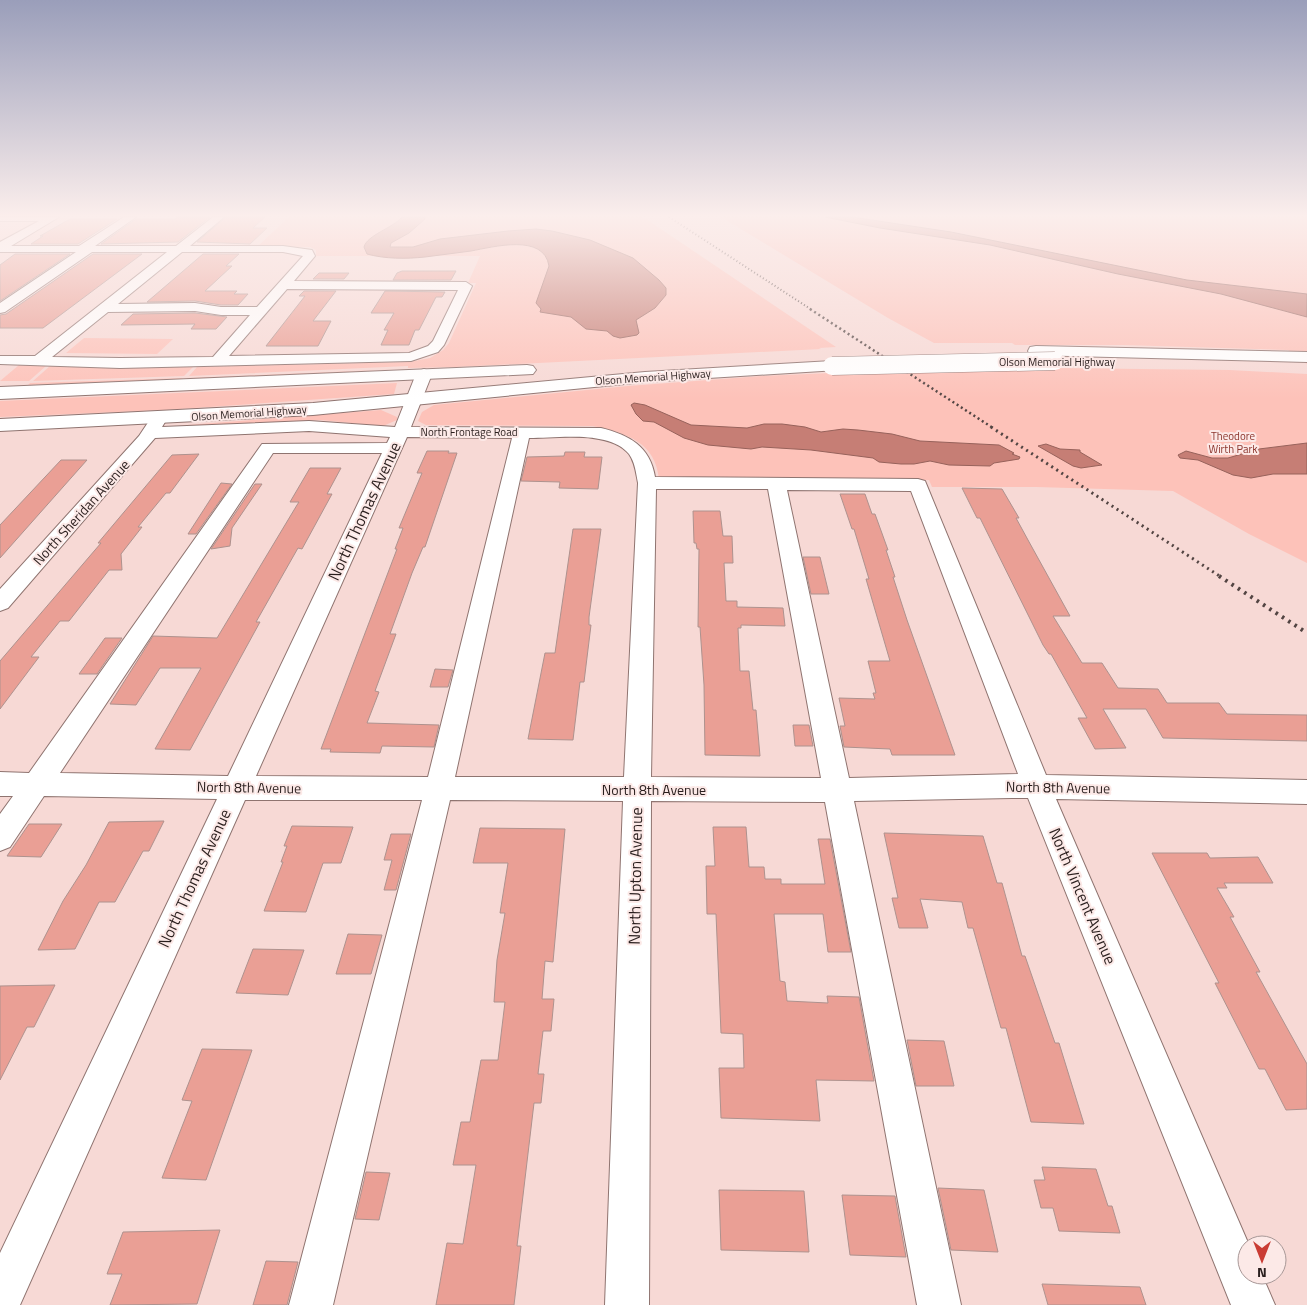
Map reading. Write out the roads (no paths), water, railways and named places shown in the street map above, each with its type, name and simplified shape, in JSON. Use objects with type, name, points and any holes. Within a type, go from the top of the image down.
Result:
[{"type":"main road","name":"Olson Memorial Highway","points":[[0,393],[424,374],[825,361],[1036,351],[1307,357]]},
{"type":"main road","name":"Olson Memorial Highway","points":[[0,425],[154,426],[511,389],[825,361],[1055,361],[1307,366]]},
{"type":"street","points":[[0,308],[43,278]]},
{"type":"street","points":[[38,361],[142,278]]},
{"type":"street","points":[[216,362],[290,278]]},
{"type":"street","points":[[0,360],[120,363],[411,357],[433,349],[439,342],[466,286],[284,285]]},
{"type":"street","points":[[104,308],[195,307],[221,312],[260,312]]},
{"type":"street","name":"North Thomas Avenue","points":[[0,1300],[397,440],[424,374]]},
{"type":"street","name":"North Frontage Road","points":[[154,426],[309,426],[397,440],[522,432],[601,433],[617,436],[635,449]]},
{"type":"street","name":"North Sheridan Avenue","points":[[0,603],[145,440],[154,426]]},
{"type":"street","points":[[311,1305],[439,788],[522,432]]},
{"type":"street","points":[[0,838],[268,448],[397,440]]},
{"type":"street","name":"North Upton Avenue","points":[[627,1305],[637,789],[647,483],[645,465],[635,449]]},
{"type":"street","points":[[647,483],[777,485],[939,1305]]},
{"type":"street","name":"North Vincent Avenue","points":[[777,485],[918,485],[1037,787],[1253,1305]]},
{"type":"street","name":"North 8th Avenue","points":[[0,784],[236,788],[837,790],[1037,787],[1307,792]]},
{"type":"railway","points":[[763,278],[812,310]]},
{"type":"railway","points":[[810,309],[993,428]]},
{"type":"railway","points":[[991,427],[1221,577]]},
{"type":"railway","points":[[1219,576],[1307,633]]},
{"type":"park label","name":"Theodore Wirth Park","points":[[1233,442]]}]
